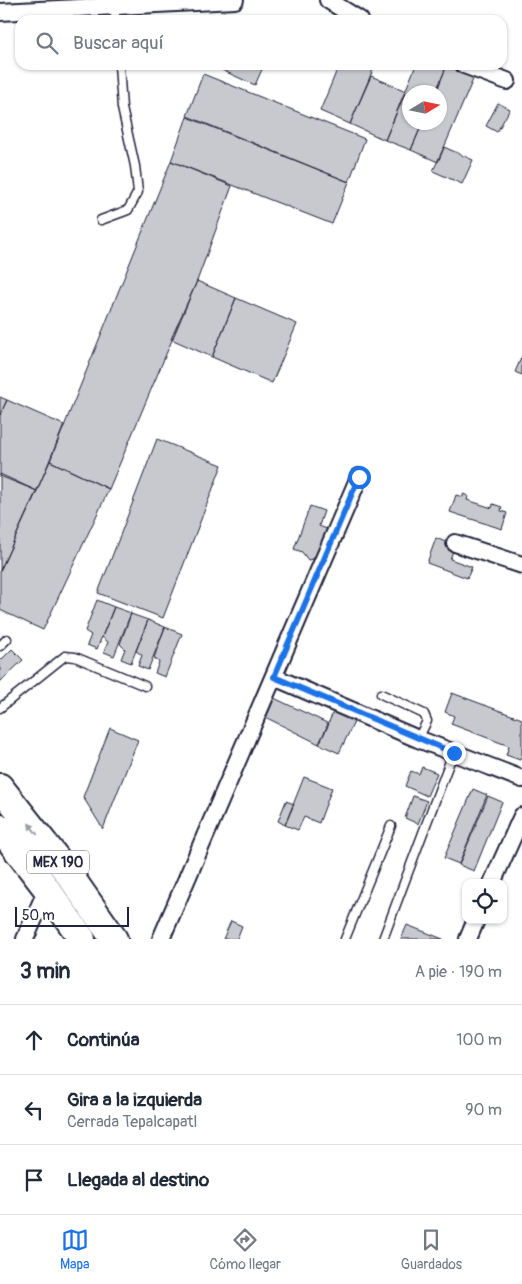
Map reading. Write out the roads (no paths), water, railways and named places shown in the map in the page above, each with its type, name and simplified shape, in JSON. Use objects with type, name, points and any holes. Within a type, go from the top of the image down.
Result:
[{"type":"main road","name":"MEX 190","points":[[0,786],[68,873],[114,939]]},
{"type":"main road","name":"MEX 190","points":[[0,828],[47,889],[82,939]]},
{"type":"street","points":[[0,12],[115,13],[235,0]]},
{"type":"street","points":[[328,0],[352,15]]},
{"type":"street","points":[[477,70],[507,81]]},
{"type":"street","points":[[161,939],[359,477]]},
{"type":"street","points":[[456,543],[522,565]]},
{"type":"street","points":[[274,677],[418,739],[522,779]]},
{"type":"street","points":[[494,879],[522,816]]},
{"type":"street","points":[[25,939],[47,889]]},
{"type":"street","points":[[471,938],[475,924]]},
{"type":"lane","points":[[100,220],[128,210],[138,192],[135,166],[122,108],[119,70]]},
{"type":"lane","points":[[0,646],[6,639]]},
{"type":"lane","points":[[0,708],[65,656],[75,657],[145,686]]},
{"type":"lane","points":[[381,694],[424,714],[427,721],[418,739]]},
{"type":"lane","points":[[383,939],[454,753]]},
{"type":"lane","points":[[345,939],[391,826]]}]
